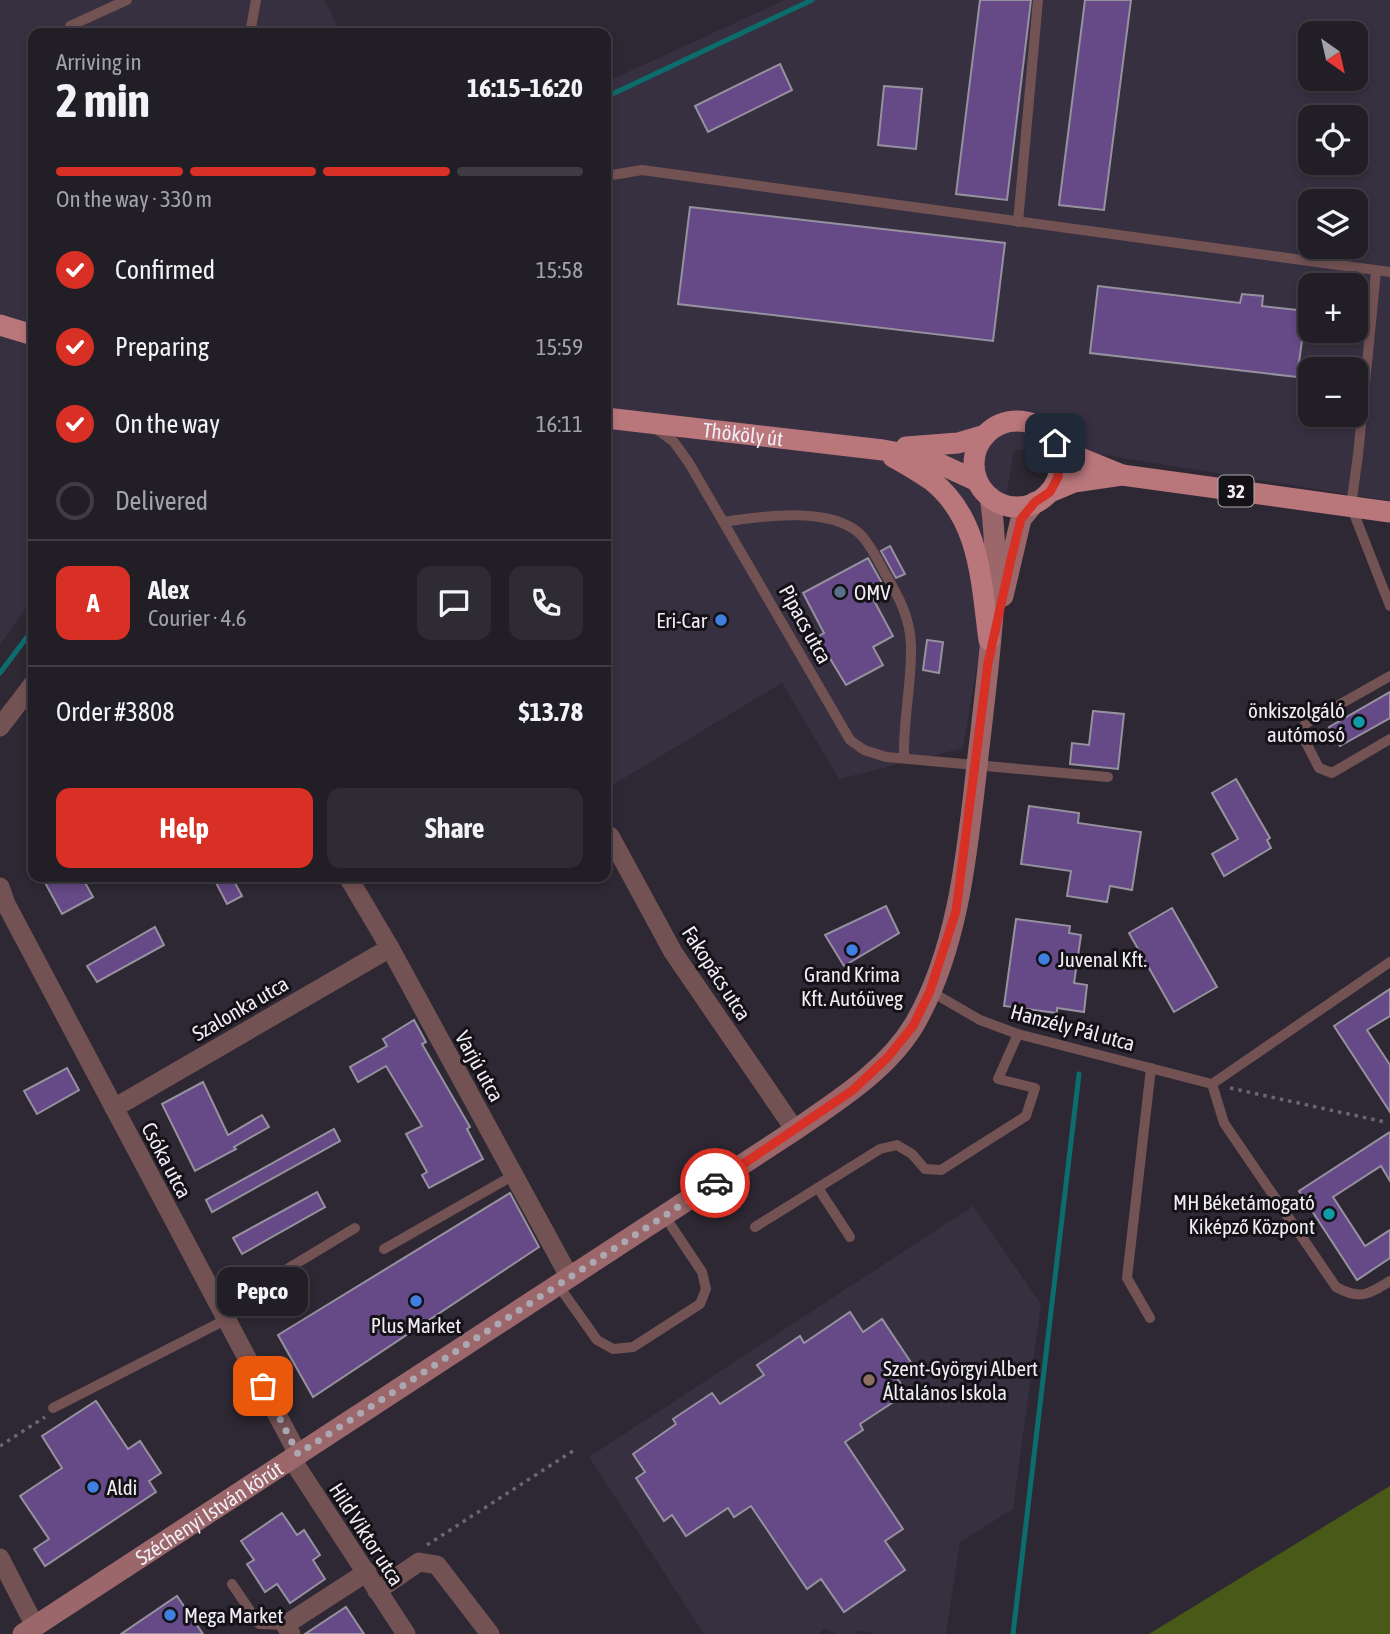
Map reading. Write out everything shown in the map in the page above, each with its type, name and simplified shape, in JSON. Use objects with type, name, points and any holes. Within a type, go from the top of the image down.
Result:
[{"type":"main road","points":[[0,325],[28,333]]},
{"type":"main road","name":"Thököly út","points":[[611,419],[883,450],[927,458],[984,489],[1004,505],[1020,507],[1043,497]]},
{"type":"main road","name":"Thököly út","points":[[883,450],[958,443],[985,435],[1005,423],[1028,422],[1048,433],[1055,443]]},
{"type":"main road","points":[[984,489],[975,458],[985,435]]},
{"type":"main road","name":"32","points":[[1055,443],[1073,455],[1122,475],[1390,512]]},
{"type":"main road","points":[[1043,497],[1058,477],[1060,459],[1055,443]]},
{"type":"main road","points":[[883,450],[932,481],[950,499],[967,524],[978,556],[989,640]]},
{"type":"main road","name":"32","points":[[1043,497],[1074,482],[1122,475]]},
{"type":"street","name":"Széchenyi István körút","points":[[29,1630],[795,1130],[853,1090],[888,1057],[913,1026],[930,991],[956,911],[988,663],[995,576],[994,521],[984,489]]},
{"type":"street","name":"Széchenyi István körút","points":[[988,663],[1021,519],[1043,497]]},
{"type":"street","points":[[0,727],[28,691]]},
{"type":"street","name":"Fakopács utca","points":[[611,838],[673,952],[795,1130]]},
{"type":"street","name":"Varjú utca","points":[[351,882],[390,947],[514,1175],[564,1282]]},
{"type":"street","name":"Csóka utca","points":[[0,887],[6,904],[224,1314],[295,1456]]},
{"type":"street","name":"Szalonka utca","points":[[114,1108],[390,947]]},
{"type":"street","name":"Hild Viktor utca","points":[[295,1456],[328,1516],[406,1634]]},
{"type":"street","points":[[0,1558],[29,1630]]},
{"type":"street","points":[[377,1591],[419,1562],[437,1566],[490,1634]]},
{"type":"street","points":[[288,1630],[367,1572]]},
{"type":"lane","points":[[70,26],[127,0]]},
{"type":"lane","points":[[251,28],[256,0]]},
{"type":"lane","points":[[1018,222],[1038,0]]},
{"type":"lane","points":[[611,175],[642,170],[1390,272]]},
{"type":"lane","points":[[1376,271],[1351,506],[1390,606]]},
{"type":"lane","name":"Pipacs utca","points":[[650,424],[674,442],[690,463],[850,740],[864,750],[886,757],[1108,778]]},
{"type":"lane","points":[[724,522],[768,515],[814,517],[839,522],[858,532],[868,543],[901,599],[909,623],[911,647],[903,736],[904,757]]},
{"type":"lane","points":[[1390,677],[1305,724],[1302,735],[1319,768],[1332,773],[1390,739]]},
{"type":"lane","points":[[1390,962],[1212,1084],[1224,1123],[1336,1287],[1356,1296],[1375,1291],[1390,1281]]},
{"type":"lane","name":"Hanzély Pál utca","points":[[930,991],[980,1020],[1018,1034],[1212,1084]]},
{"type":"lane","points":[[755,1227],[880,1149],[897,1145],[912,1154],[925,1169],[941,1170],[1026,1116],[1035,1088],[998,1079],[1018,1034]]},
{"type":"lane","points":[[1150,1318],[1127,1278],[1151,1068]]},
{"type":"lane","points":[[384,1249],[514,1175]]},
{"type":"lane","points":[[818,1188],[850,1237]]},
{"type":"lane","points":[[564,1282],[597,1340],[613,1349],[633,1347],[700,1304],[706,1289],[702,1272],[664,1215]]},
{"type":"lane","points":[[53,1408],[224,1314],[355,1228]]},
{"type":"lane","points":[[232,1584],[259,1624],[288,1630]]},
{"type":"path","points":[[1212,1084],[1385,1122]]},
{"type":"path","points":[[0,1446],[50,1415],[53,1408]]},
{"type":"path","points":[[418,1551],[576,1449]]},
{"type":"shaded area","points":[[0,0],[325,0],[339,28],[28,28],[28,604],[0,645]]},
{"type":"shaded area","points":[[785,0],[1390,0],[1390,501],[1092,453],[1014,450],[963,748],[839,779],[782,683],[611,786],[611,80]]},
{"type":"shaded area","name":"Szent-Györgyi Albert Általános Iskola","points":[[973,1206],[1041,1304],[1013,1509],[960,1542],[946,1634],[877,1634],[859,1631],[855,1634],[836,1634],[824,1629],[818,1634],[704,1634],[589,1457]]},
{"type":"green space","points":[[1390,1486],[1390,1634],[1149,1634]]},
{"type":"building","points":[[980,0],[1031,0],[1007,200],[956,194]]},
{"type":"building","points":[[1085,0],[1131,0],[1104,210],[1059,205]]},
{"type":"building","points":[[780,64],[792,90],[708,132],[695,106]]},
{"type":"building","points":[[884,86],[922,89],[916,149],[878,145]]},
{"type":"building","points":[[690,207],[1005,243],[993,341],[678,304]]},
{"type":"building","points":[[1098,286],[1240,303],[1242,294],[1263,296],[1262,306],[1298,310],[1298,343],[1302,343],[1297,377],[1090,353]]},
{"type":"building","points":[[890,546],[905,574],[896,578],[881,551]]},
{"type":"building","points":[[868,558],[883,585],[870,593],[893,636],[873,647],[883,665],[846,685],[817,637],[824,633],[803,593]]},
{"type":"building","points":[[927,640],[943,642],[939,673],[923,670]]},
{"type":"building","name":"önkiszolgáló autómosó","points":[[1390,692],[1390,718],[1340,746],[1329,727]]},
{"type":"building","points":[[1093,711],[1124,714],[1118,769],[1070,764],[1072,743],[1089,745]]},
{"type":"building","points":[[1236,779],[1270,838],[1267,840],[1271,848],[1224,876],[1212,854],[1238,839],[1212,793]]},
{"type":"building","points":[[1029,806],[1079,813],[1078,823],[1141,832],[1132,890],[1110,886],[1107,902],[1067,896],[1071,871],[1021,864]]},
{"type":"building","points":[[45,882],[85,882],[93,897],[62,914]]},
{"type":"building","points":[[216,882],[235,882],[242,896],[227,904]]},
{"type":"building","name":"Grand Krima Kft. Autóüveg","points":[[886,906],[899,933],[844,966],[825,935]]},
{"type":"building","points":[[1172,908],[1217,987],[1174,1012],[1129,933]]},
{"type":"building","name":"Juvenal Kft.","points":[[1016,919],[1070,926],[1069,933],[1081,935],[1074,983],[1087,985],[1084,1012],[1057,1008],[1057,1013],[1004,1006]]},
{"type":"building","points":[[155,927],[164,945],[97,982],[87,966]]},
{"type":"building","points":[[1390,989],[1390,1016],[1367,1030],[1390,1065],[1390,1112],[1334,1026]]},
{"type":"building","points":[[414,1020],[426,1042],[422,1044],[470,1127],[467,1129],[483,1159],[429,1188],[422,1175],[427,1172],[406,1134],[422,1126],[386,1066],[358,1082],[350,1067],[387,1046],[383,1039]]},
{"type":"building","points":[[67,1068],[79,1090],[37,1114],[24,1091]]},
{"type":"building","points":[[203,1082],[228,1135],[262,1115],[269,1127],[195,1171],[162,1104]]},
{"type":"building","points":[[334,1129],[340,1141],[212,1212],[206,1200]]},
{"type":"building","name":"MH Béketámogató Kiképző Központ","points":[[1390,1132],[1390,1181],[1381,1166],[1333,1197],[1365,1246],[1390,1230],[1390,1258],[1357,1280],[1299,1191]]},
{"type":"building","points":[[317,1192],[325,1207],[242,1254],[233,1238]]},
{"type":"building","points":[[510,1193],[539,1247],[313,1397],[278,1335]]},
{"type":"building","points":[[850,1312],[863,1332],[882,1319],[912,1364],[895,1375],[907,1393],[860,1424],[863,1430],[845,1442],[903,1529],[885,1541],[905,1570],[844,1612],[821,1579],[807,1589],[751,1506],[734,1517],[728,1508],[686,1536],[672,1515],[664,1521],[636,1478],[645,1472],[633,1454],[676,1424],[673,1419],[712,1393],[720,1404],[764,1375],[757,1365],[800,1336],[804,1343]]},
{"type":"building","name":"Aldi","points":[[96,1401],[128,1449],[140,1441],[161,1473],[149,1481],[156,1492],[45,1566],[34,1549],[49,1539],[20,1496],[62,1468],[42,1436]]},
{"type":"building","points":[[282,1513],[297,1535],[304,1530],[320,1555],[313,1560],[325,1579],[290,1603],[277,1584],[265,1592],[247,1564],[254,1560],[241,1541]]},
{"type":"building","name":"Mega Market","points":[[177,1596],[203,1634],[121,1634]]},
{"type":"building","points":[[346,1607],[364,1634],[305,1634]]},
{"type":"waterway","points":[[611,95],[812,0]]},
{"type":"waterway","points":[[0,673],[28,636]]},
{"type":"waterway","points":[[1013,1634],[1079,1074]]},
{"type":"way so far","points":[[263,1386],[298,1454],[715,1183]]},
{"type":"place","name":"OMV","points":[[840,592]]},
{"type":"place","name":"Eri-Car","points":[[721,620]]},
{"type":"place","name":"önkiszolgáló autómosó","points":[[1359,722]]},
{"type":"place","name":"Grand Krima Kft. Autóüveg","points":[[852,950]]},
{"type":"place","name":"Juvenal Kft.","points":[[1044,959]]},
{"type":"place","name":"MH Béketámogató Kiképző Központ","points":[[1329,1214]]},
{"type":"place","name":"Plus Market","points":[[416,1301]]},
{"type":"place","name":"Szent-Györgyi Albert Általános Iskola","points":[[869,1380]]},
{"type":"place","name":"Pepco","points":[[263,1386]]},
{"type":"place","name":"Aldi","points":[[93,1487]]},
{"type":"place","name":"Mega Market","points":[[170,1615]]},
{"type":"route","points":[[715,1183],[853,1090],[888,1057],[913,1026],[930,991],[956,911],[988,663],[1011,559],[1021,519],[1035,502],[1050,492],[1058,477],[1060,459],[1055,443]]}]
